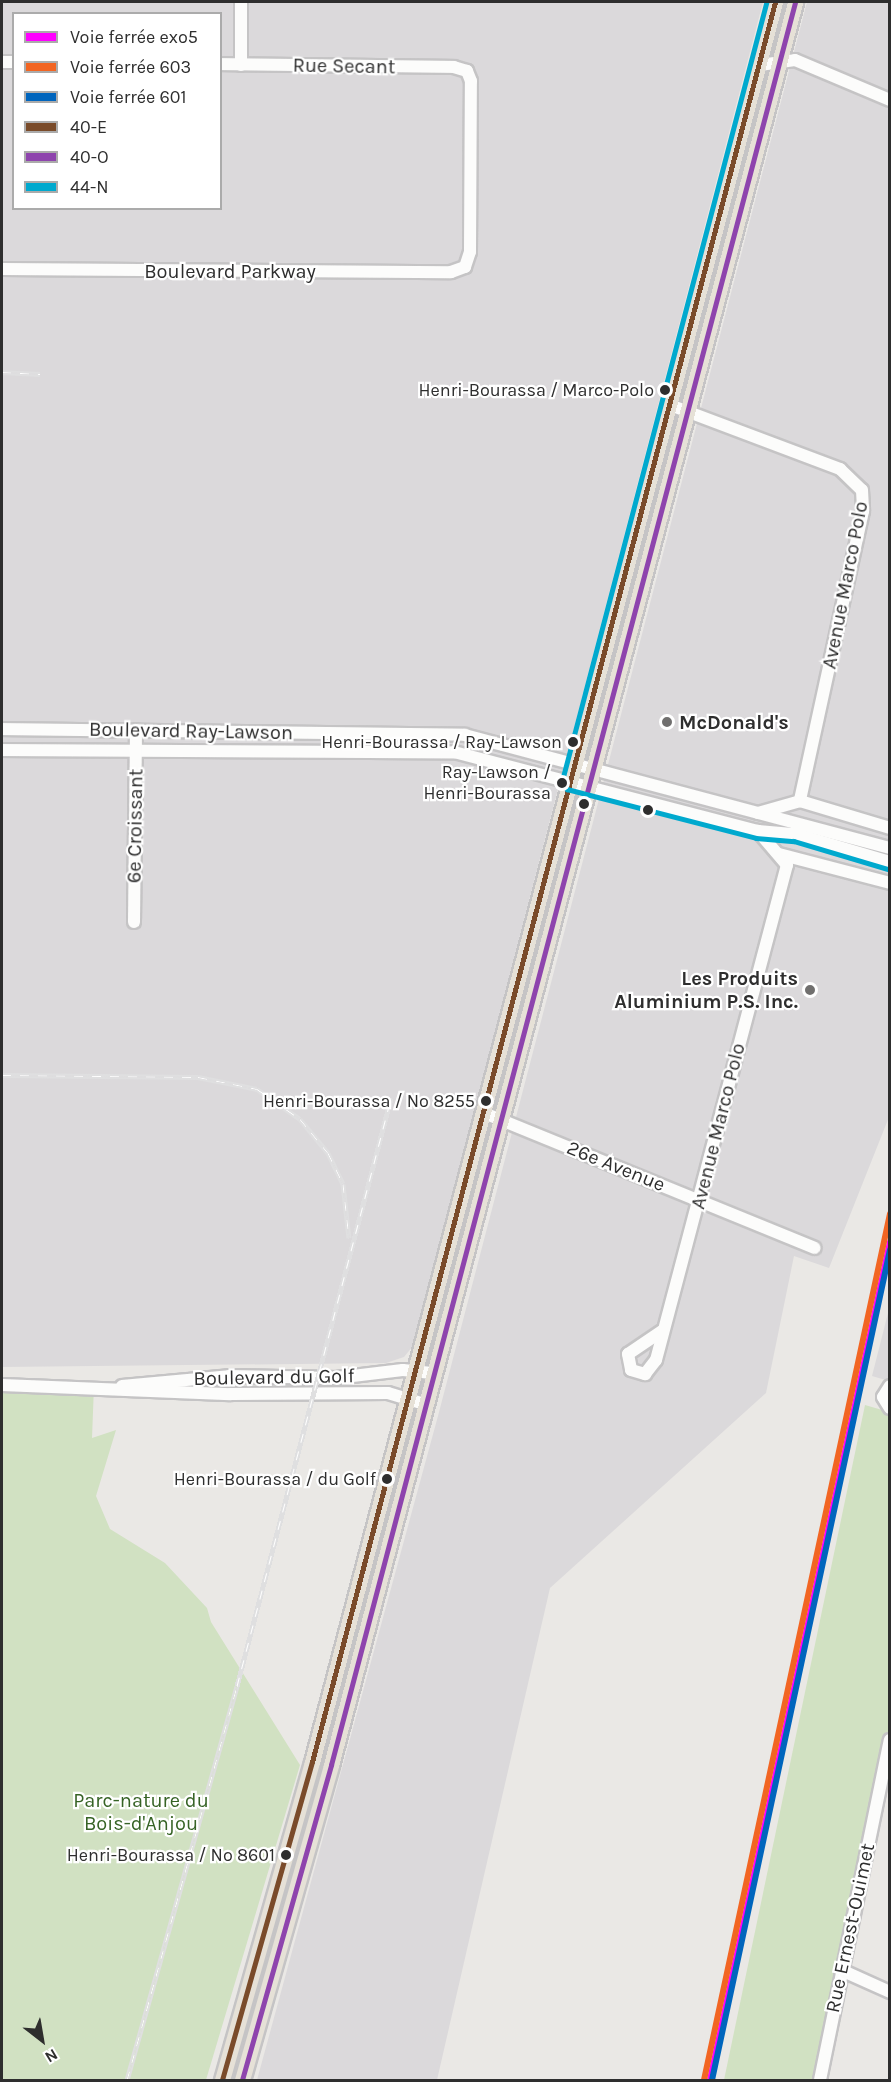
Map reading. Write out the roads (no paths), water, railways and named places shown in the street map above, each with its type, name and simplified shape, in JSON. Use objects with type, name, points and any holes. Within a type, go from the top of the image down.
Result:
[{"type":"main road","points":[[222,2080],[312,1762],[775,2]]},
{"type":"main road","points":[[242,2080],[331,1765],[424,1404],[501,1119],[585,786],[592,769],[795,2]]},
{"type":"street","points":[[241,2],[241,64]]},
{"type":"street","points":[[760,65],[778,60],[795,60],[890,100]]},
{"type":"street","name":"Rue Secant","points":[[222,64],[454,67],[467,71],[471,81],[470,252],[465,267],[458,271]]},
{"type":"street","name":"Boulevard Parkway","points":[[2,269],[458,271]]},
{"type":"street","name":"Avenue Marco Polo","points":[[670,405],[840,470],[862,490],[863,511],[800,801]]},
{"type":"street","name":"Boulevard Ray-Lawson","points":[[2,729],[453,733],[576,763],[756,813],[794,829]]},
{"type":"street","name":"6e Croissant","points":[[134,922],[136,730]]},
{"type":"street","points":[[173,730],[173,752]]},
{"type":"street","name":"Boulevard Ray-Lawson","points":[[2,750],[454,753],[758,831],[794,829]]},
{"type":"street","points":[[756,813],[800,801],[890,828]]},
{"type":"street","points":[[794,829],[890,848]]},
{"type":"street","points":[[794,829],[890,862]]},
{"type":"street","points":[[758,831],[779,854],[890,883]]},
{"type":"street","name":"Avenue Marco Polo","points":[[662,1331],[787,865],[779,854]]},
{"type":"street","name":"26e Avenue","points":[[484,1113],[815,1248]]},
{"type":"street","name":"Boulevard du Golf","points":[[115,1387],[217,1377],[336,1378],[415,1371],[434,1373]]},
{"type":"street","name":"Boulevard du Golf","points":[[2,1385],[115,1387],[173,1393],[388,1393],[424,1404]]},
{"type":"street","points":[[890,1386],[883,1397],[890,1408]]},
{"type":"street","name":"Rue Ernest-Ouimet","points":[[820,2080],[890,1740]]},
{"type":"street","points":[[841,1970],[890,1992]]},
{"type":"railway","points":[[2,372],[40,374]]},
{"type":"railway","points":[[2,1075],[198,1077],[257,1089],[300,1119],[328,1153],[343,1184],[349,1238]]},
{"type":"railway","points":[[127,2080],[237,1686],[391,1098]]},
{"type":"rail line","name":"603","points":[[704,2080],[890,1214]]},
{"type":"rail line","name":"exo5","points":[[710,2080],[890,1242]]},
{"type":"rail line","name":"601","points":[[712,2080],[890,1250]]},
{"type":"place","name":"Henri-Bourassa / Marco-Polo","points":[[665,390]]},
{"type":"place","name":"McDonald's","points":[[667,722]]},
{"type":"place","name":"Henri-Bourassa / Ray-Lawson","points":[[573,742]]},
{"type":"place","name":"Ray-Lawson / Henri-Bourassa","points":[[562,783]]},
{"type":"place","name":"Les Produits Aluminium P.S. Inc.","points":[[810,990]]},
{"type":"place","name":"Henri-Bourassa / No 8255","points":[[486,1101]]},
{"type":"place","name":"Henri-Bourassa / du Golf","points":[[387,1479]]},
{"type":"place","name":"Henri-Bourassa / No 8601","points":[[286,1855]]},
{"type":"park label","name":"Parc-nature du Bois-d'Anjou","points":[[141,1812]]}]
